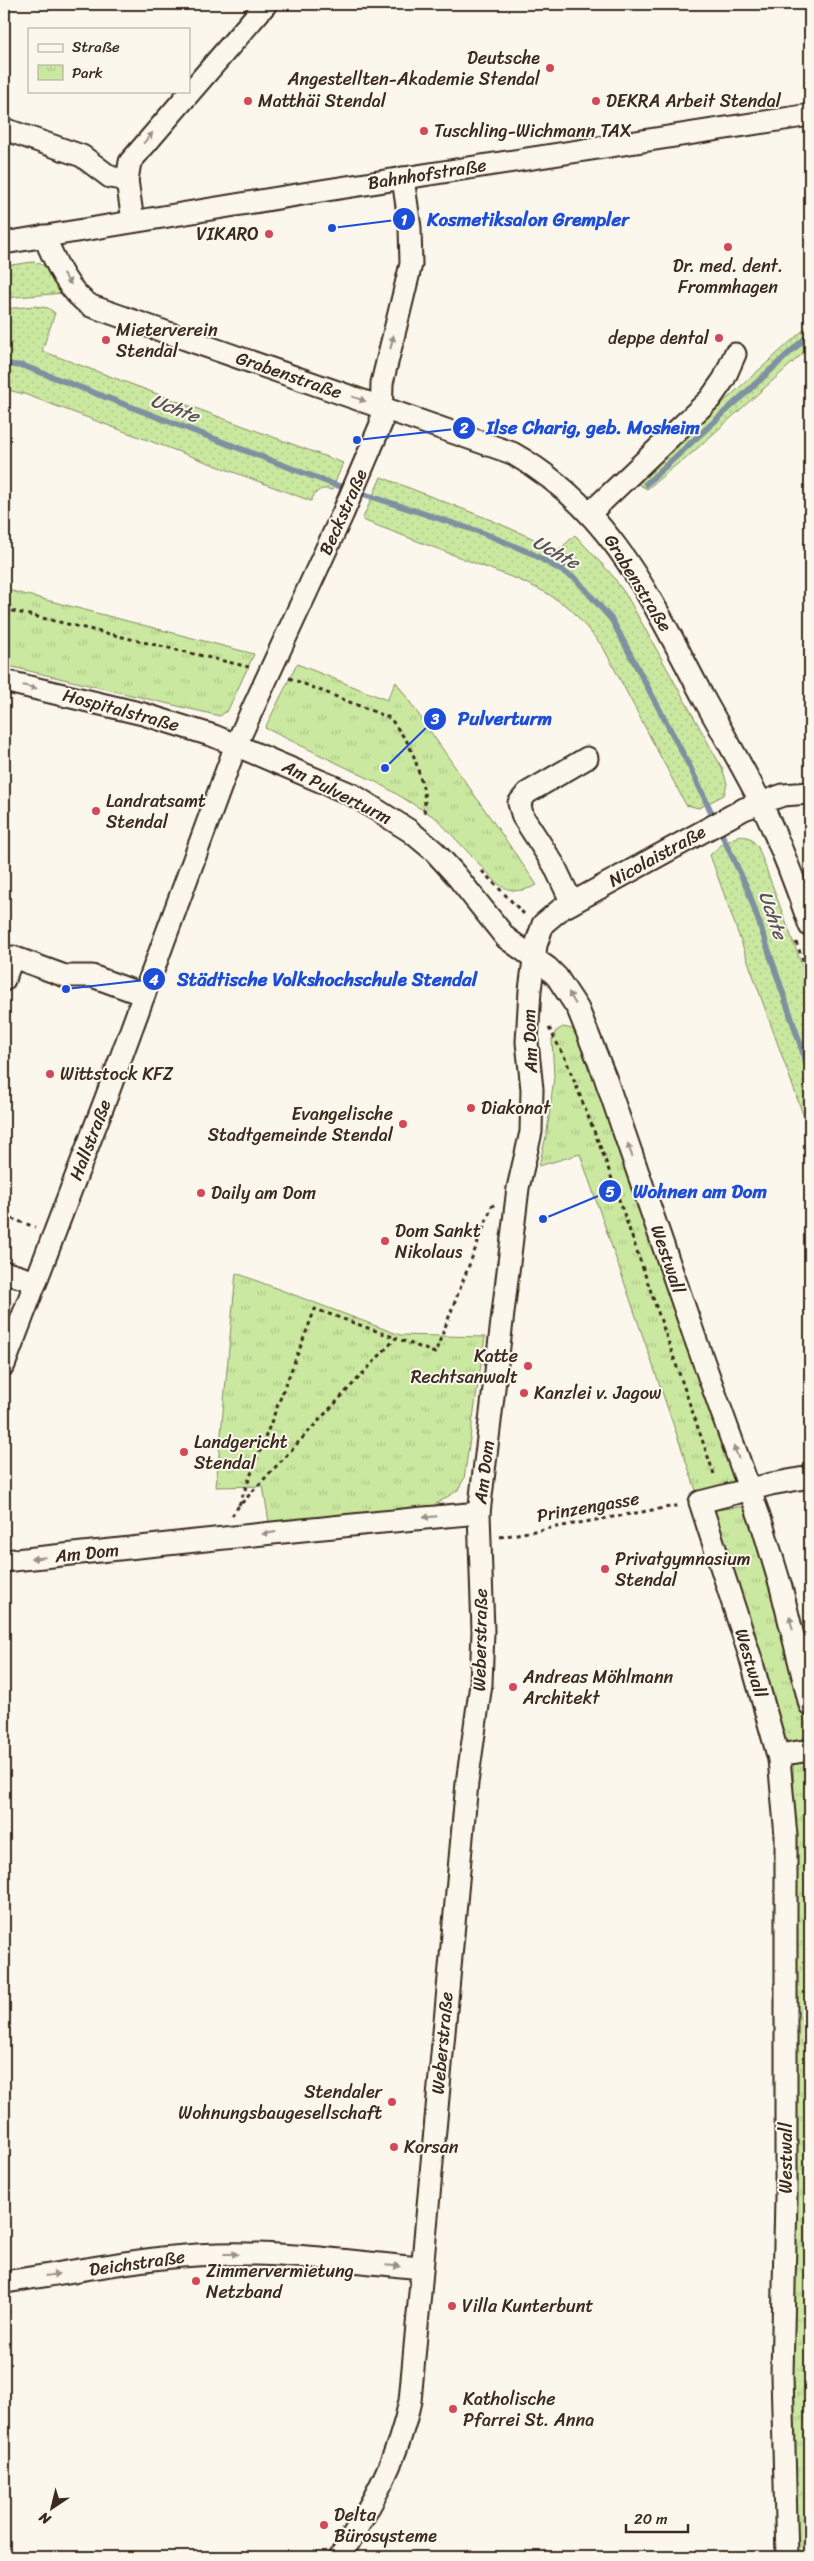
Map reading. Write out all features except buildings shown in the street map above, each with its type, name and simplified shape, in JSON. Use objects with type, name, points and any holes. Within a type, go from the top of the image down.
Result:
[{"type":"street","points":[[190,90],[266,4]]},
{"type":"street","points":[[133,221],[127,170],[135,153],[189,92]]},
{"type":"street","name":"Bahnhofstraße","points":[[4,243],[403,178],[810,115]]},
{"type":"street","points":[[4,129],[82,156],[110,177],[127,180]]},
{"type":"street","name":"Beckstraße","points":[[236,744],[343,514],[381,424],[382,383],[411,264],[410,228],[403,178]]},
{"type":"street","name":"Grabenstraße","points":[[44,236],[58,268],[78,295],[91,306],[512,454],[560,486],[590,512],[608,533],[638,577],[760,803],[786,861],[810,926]]},
{"type":"street","points":[[590,512],[710,399],[724,379],[735,354]]},
{"type":"street","name":"Hospitalstraße","points":[[4,681],[143,714],[236,744]]},
{"type":"street","name":"Am Pulverturm","points":[[236,744],[353,795],[410,831],[455,874],[506,938],[534,957]]},
{"type":"street","name":"Hallstraße","points":[[4,1365],[144,995],[236,744]]},
{"type":"street","points":[[572,902],[554,866],[523,817],[519,803],[527,793],[588,758]]},
{"type":"street","name":"Nicolaistraße","points":[[534,957],[540,931],[548,917],[572,902],[740,811],[783,795],[810,793]]},
{"type":"street","points":[[4,980],[12,957],[65,976],[92,976],[144,995]]},
{"type":"street","name":"Am Dom","points":[[4,1561],[216,1540],[303,1528],[479,1513],[518,1188],[531,1132],[532,1089],[527,1042],[534,957]]},
{"type":"street","name":"Westwall","points":[[534,957],[557,977],[578,1009],[605,1077],[750,1490],[781,1587],[810,1705]]},
{"type":"street","points":[[4,1272],[36,1282]]},
{"type":"street","points":[[700,1502],[810,1477]]},
{"type":"street","name":"Westwall","points":[[700,1502],[750,1656],[779,1759],[786,1836],[786,2198],[782,2375],[787,2557]]},
{"type":"street","name":"Weberstraße","points":[[340,2557],[382,2486],[404,2431],[410,2401],[467,1783],[481,1684],[483,1631],[479,1513]]},
{"type":"street","points":[[779,1759],[785,1754],[810,1750]]},
{"type":"street","name":"Deichstraße","points":[[4,2282],[186,2256],[218,2254],[305,2258],[421,2268]]},
{"type":"path","points":[[4,610],[270,672],[304,683],[390,718],[403,735],[415,759],[424,791],[426,805],[424,812],[430,819]]},
{"type":"path","points":[[477,866],[540,931]]},
{"type":"path","name":"Westwall","points":[[545,1021],[566,1060],[605,1159],[722,1497]]},
{"type":"path","points":[[238,1507],[315,1309],[435,1353],[492,1206],[518,1188]]},
{"type":"path","points":[[4,1216],[54,1234]]},
{"type":"path","points":[[216,1540],[238,1507],[396,1338]]},
{"type":"path","name":"Prinzengasse","points":[[479,1540],[700,1502]]},
{"type":"path","points":[[808,2491],[810,2530]]},
{"type":"green space","points":[[33,262],[39,263],[48,269],[64,293],[4,298],[4,266]]},
{"type":"green space","points":[[34,306],[48,308],[55,313],[42,351],[343,463],[332,490],[319,490],[311,501],[24,394],[4,389],[4,309]]},
{"type":"green space","points":[[810,324],[810,347],[682,462],[647,489],[638,484],[637,480]]},
{"type":"green space","points":[[381,477],[491,520],[559,550],[575,535],[612,575],[628,598],[722,768],[727,784],[724,795],[699,808],[686,805],[603,647],[571,609],[545,592],[519,580],[365,521],[363,518]]},
{"type":"green space","points":[[4,589],[254,654],[228,710],[220,716],[4,665]]},
{"type":"green space","points":[[297,664],[387,700],[396,682],[537,885],[527,889],[513,890],[498,884],[436,818],[380,784],[265,728]]},
{"type":"green space","points":[[740,835],[750,838],[758,847],[810,987],[810,1134],[710,855],[721,845]]},
{"type":"green space","points":[[563,1027],[577,1030],[603,1095],[738,1489],[699,1499],[580,1154],[539,1166],[547,1132],[554,1077],[552,1039],[556,1031]]},
{"type":"green space","points":[[236,1273],[400,1335],[485,1337],[464,1479],[458,1490],[433,1506],[269,1522],[263,1486],[216,1487]]},
{"type":"green space","points":[[747,1506],[791,1658],[809,1740],[789,1745],[782,1739],[715,1510]]},
{"type":"green space","points":[[805,1757],[810,1761],[810,2557],[794,2557],[792,2357],[793,1759]]},
{"type":"waterway","points":[[646,484],[810,334]]},
{"type":"waterway","name":"Uchte","points":[[4,364],[24,366],[330,483],[483,533],[531,553],[576,579],[612,620],[690,767],[748,890],[810,1073]]},
{"type":"waterway","points":[[560,569],[569,560]]},
{"type":"place","name":"Deutsche Angestellten-Akademie Stendal","points":[[550,68]]},
{"type":"place","name":"Matthäi Stendal","points":[[248,101]]},
{"type":"place","name":"DEKRA Arbeit Stendal","points":[[596,101]]},
{"type":"place","name":"Tuschling-Wichmann TAX","points":[[424,131]]},
{"type":"place","name":"Kosmetiksalon Grempler","points":[[332,228]]},
{"type":"place","name":"VIKARO","points":[[269,234]]},
{"type":"place","name":"Dr. med. dent. Frommhagen","points":[[728,247]]},
{"type":"place","name":"deppe dental","points":[[719,338]]},
{"type":"place","name":"Mieterverein Stendal","points":[[106,340]]},
{"type":"place","name":"Ilse Charig, geb. Mosheim","points":[[357,440]]},
{"type":"place","name":"Pulverturm","points":[[385,768]]},
{"type":"place","name":"Landratsamt Stendal","points":[[96,811]]},
{"type":"place","name":"Städtische Volkshochschule Stendal","points":[[66,989]]},
{"type":"place","name":"Wittstock KFZ","points":[[50,1074]]},
{"type":"place","name":"Diakonat","points":[[471,1108]]},
{"type":"place","name":"Evangelische Stadtgemeinde Stendal","points":[[403,1124]]},
{"type":"place","name":"Daily am Dom","points":[[201,1193]]},
{"type":"place","name":"Wohnen am Dom","points":[[543,1219]]},
{"type":"place","name":"Dom Sankt Nikolaus","points":[[385,1241]]},
{"type":"place","name":"Katte Rechtsanwalt","points":[[528,1366]]},
{"type":"place","name":"Kanzlei v. Jagow","points":[[524,1393]]},
{"type":"place","name":"Landgericht Stendal","points":[[184,1452]]},
{"type":"place","name":"Privatgymnasium Stendal","points":[[605,1569]]},
{"type":"place","name":"Andreas Möhlmann Architekt","points":[[513,1687]]},
{"type":"place","name":"Stendaler Wohnungsbaugesellschaft","points":[[392,2102]]},
{"type":"place","name":"Korsan","points":[[394,2147]]},
{"type":"place","name":"Zimmervermietung Netzband","points":[[196,2281]]},
{"type":"place","name":"Villa Kunterbunt","points":[[452,2306]]},
{"type":"place","name":"Katholische Pfarrei St. Anna","points":[[453,2409]]},
{"type":"place","name":"Delta Bürosysteme","points":[[324,2525]]}]
